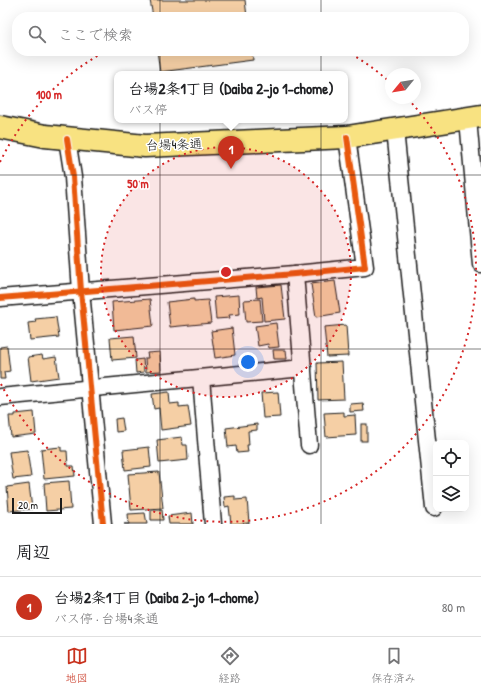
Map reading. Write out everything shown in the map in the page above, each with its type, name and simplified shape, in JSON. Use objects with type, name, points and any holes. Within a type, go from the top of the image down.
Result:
[{"type":"highway","name":"台場4条通","points":[[0,127],[67,139],[146,146],[347,137],[475,117]]},
{"type":"street","points":[[475,117],[481,264]]},
{"type":"street","points":[[395,130],[433,498]]},
{"type":"street","points":[[0,298],[365,267],[347,137]]},
{"type":"street","points":[[67,139],[73,177],[81,291],[103,524]]},
{"type":"street","points":[[295,274],[309,444]]},
{"type":"street","points":[[0,396],[303,368]]},
{"type":"street","points":[[201,378],[213,524]]},
{"type":"building","points":[[150,0],[245,0],[246,12],[152,12]]},
{"type":"building","points":[[158,56],[253,56],[253,60],[160,71]]},
{"type":"building","points":[[335,281],[340,313],[316,317],[311,284]]},
{"type":"building","points":[[281,285],[285,319],[264,321],[262,297],[257,298],[256,287]]},
{"type":"building","points":[[239,295],[240,314],[229,315],[230,318],[216,319],[214,297]]},
{"type":"building","points":[[150,299],[153,326],[114,330],[112,302]]},
{"type":"building","points":[[194,299],[194,301],[208,300],[211,323],[170,327],[167,302]]},
{"type":"building","points":[[260,299],[262,321],[246,322],[244,300]]},
{"type":"building","points":[[56,317],[59,337],[30,340],[28,323],[36,322],[35,319]]},
{"type":"building","points":[[276,323],[279,347],[269,348],[268,344],[258,346],[255,326]]},
{"type":"building","points":[[346,325],[348,356],[327,357],[324,327]]},
{"type":"building","points":[[232,328],[235,355],[215,358],[211,331]]},
{"type":"building","points":[[134,336],[136,358],[112,360],[110,338]]},
{"type":"building","points":[[7,346],[10,371],[4,372],[5,379],[0,379],[0,347]]},
{"type":"building","points":[[273,350],[286,350],[287,359],[274,359]]},
{"type":"building","points":[[160,352],[161,371],[146,372],[145,358],[148,358],[147,353]]},
{"type":"building","points":[[42,355],[43,359],[56,357],[59,377],[31,381],[28,357]]},
{"type":"building","points":[[143,359],[144,372],[136,373],[135,360]]},
{"type":"building","points":[[342,362],[344,399],[318,400],[317,363]]},
{"type":"building","points":[[169,392],[170,404],[179,403],[179,407],[188,406],[191,426],[161,430],[159,408],[154,409],[152,394]]},
{"type":"building","points":[[278,392],[280,417],[263,418],[261,393]]},
{"type":"building","points":[[363,403],[364,411],[350,412],[350,404]]},
{"type":"building","points":[[34,412],[36,434],[11,437],[9,416]]},
{"type":"building","points":[[344,412],[344,416],[355,415],[356,435],[326,437],[324,413]]},
{"type":"building","points":[[122,418],[124,431],[116,432],[115,419]]},
{"type":"building","points":[[257,424],[257,430],[248,431],[248,452],[237,453],[236,446],[228,447],[226,428]]},
{"type":"building","points":[[361,424],[367,424],[367,441],[361,441]]},
{"type":"building","points":[[182,437],[183,445],[187,445],[188,460],[159,463],[157,440]]},
{"type":"building","points":[[61,447],[61,451],[67,451],[68,466],[74,466],[75,476],[44,479],[41,449]]},
{"type":"building","points":[[149,447],[151,467],[125,470],[123,450]]},
{"type":"building","points":[[27,450],[31,477],[13,479],[9,452]]},
{"type":"building","points":[[159,472],[163,508],[131,510],[128,474]]},
{"type":"building","points":[[69,481],[71,509],[46,511],[44,483]]},
{"type":"building","points":[[29,484],[32,509],[9,511],[7,487]]},
{"type":"building","points":[[235,496],[235,500],[247,499],[249,523],[231,524],[229,506],[225,507],[224,497]]},
{"type":"building","points":[[151,510],[162,510],[163,520],[151,520]]},
{"type":"building","points":[[145,513],[147,524],[129,524],[128,514]]},
{"type":"building","points":[[192,513],[193,524],[169,524],[168,516]]},
{"type":"cycle path","points":[[0,298],[365,267],[347,137]]},
{"type":"cycle path","points":[[67,139],[73,177],[81,291],[103,524]]},
{"type":"place","name":"台場2条1丁目 (Daiba 2-jo 1-chome)","points":[[231,169]]}]
